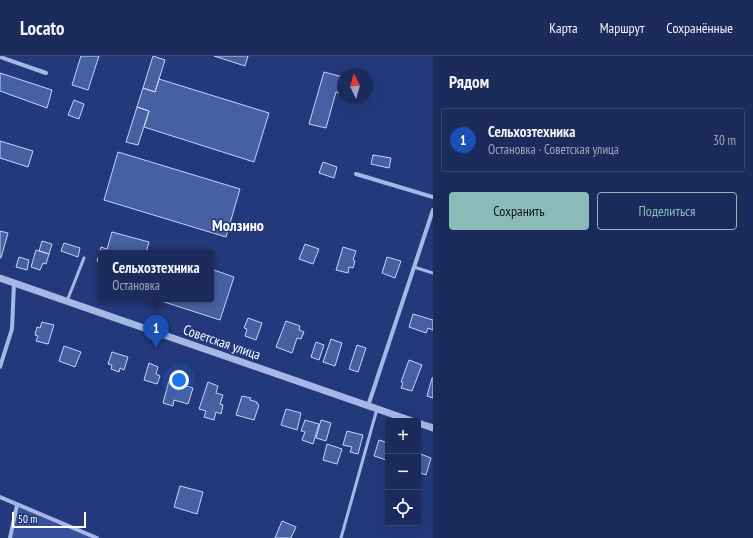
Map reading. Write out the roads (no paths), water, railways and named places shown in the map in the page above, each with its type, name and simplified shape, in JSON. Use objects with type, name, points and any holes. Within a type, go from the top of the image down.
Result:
[{"type":"street","points":[[0,57],[46,73]]},
{"type":"street","points":[[356,174],[433,197]]},
{"type":"street","points":[[368,406],[433,210]]},
{"type":"street","name":"Советская улица","points":[[0,278],[403,418]]},
{"type":"street","points":[[0,367],[12,329],[14,284]]},
{"type":"street","points":[[421,424],[433,428]]},
{"type":"street","points":[[0,498],[97,538]]},
{"type":"street","points":[[10,538],[17,505]]},
{"type":"lane","points":[[67,302],[84,258]]},
{"type":"lane","points":[[414,267],[433,273]]},
{"type":"lane","points":[[341,538],[377,409]]},
{"type":"place","name":"Сельхозтехника","points":[[156,348]]},
{"type":"district","name":"Молзино","points":[[238,225]]}]
